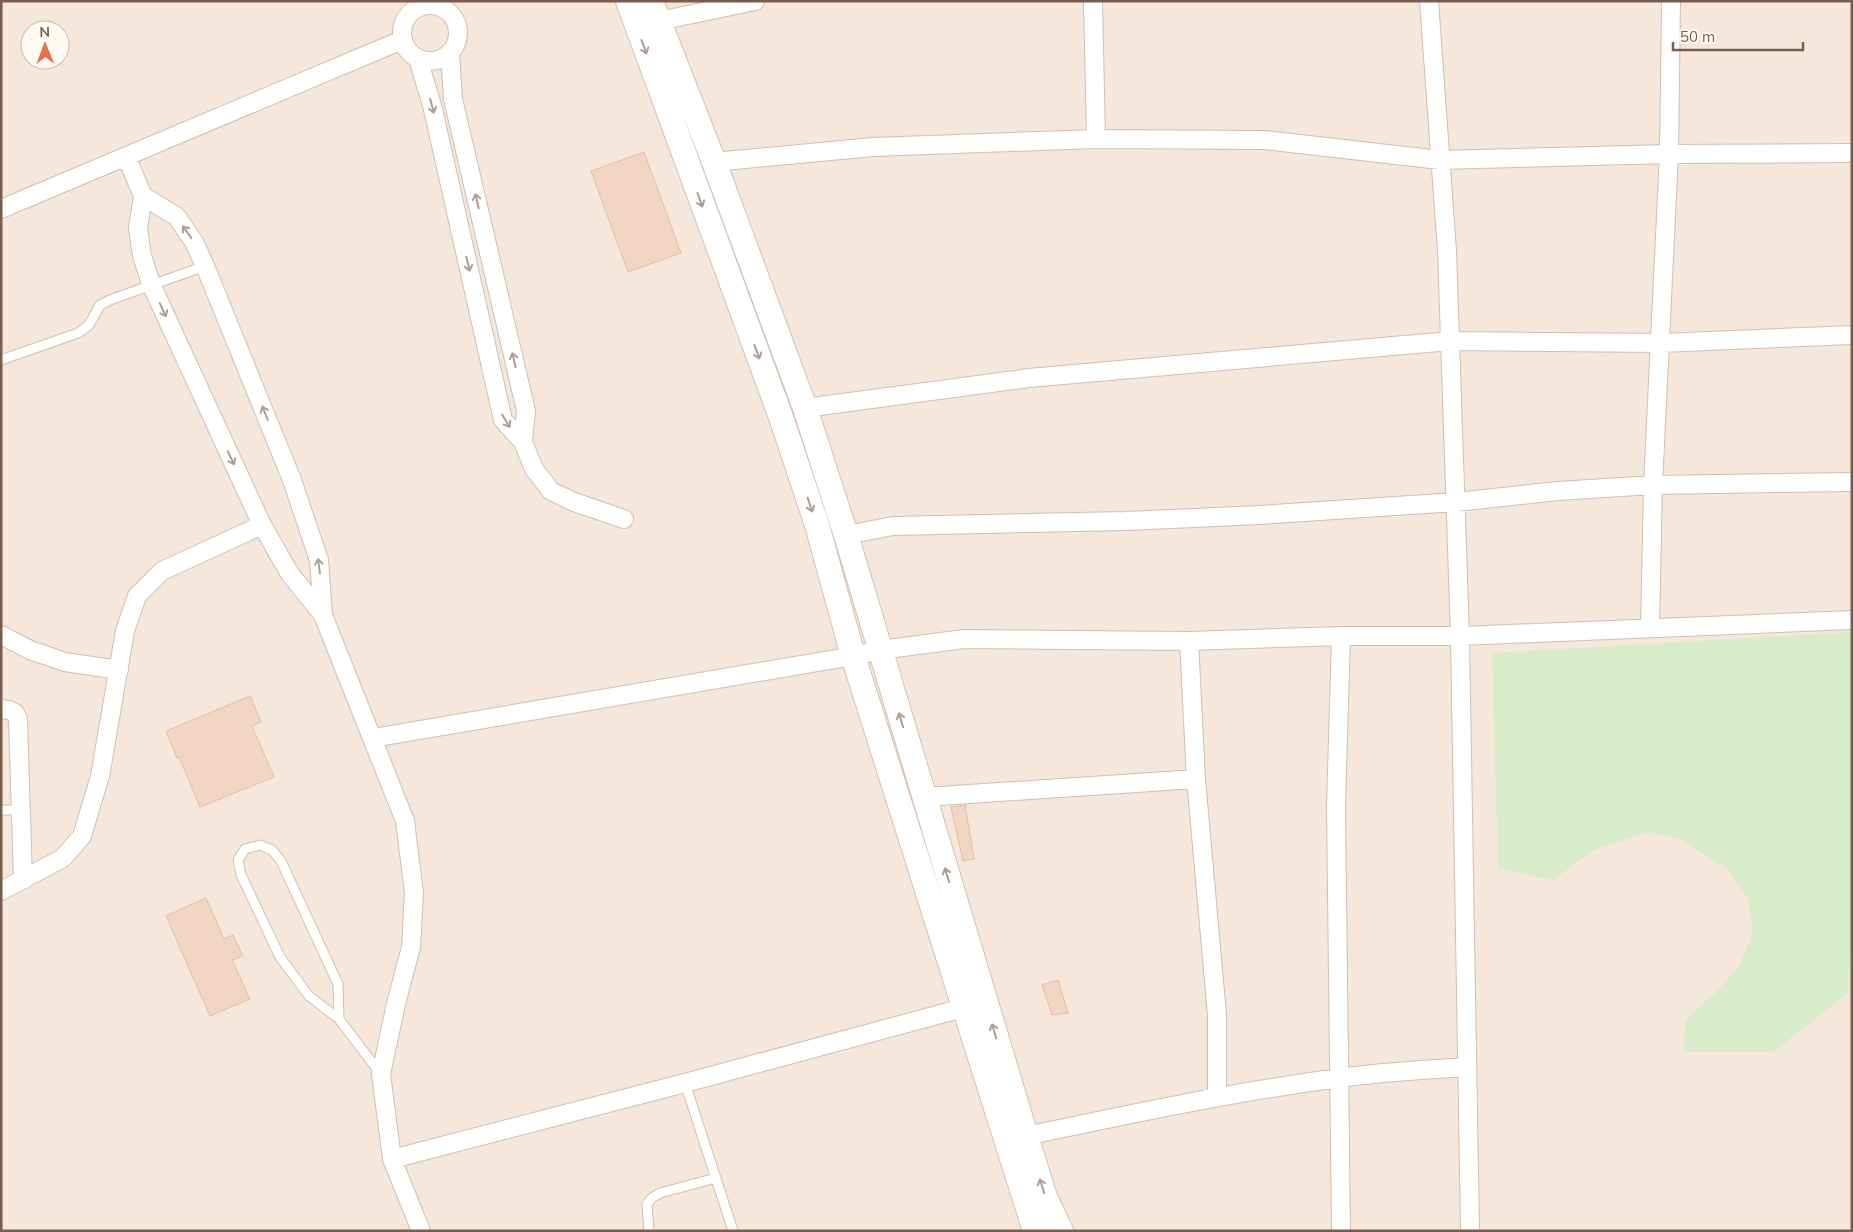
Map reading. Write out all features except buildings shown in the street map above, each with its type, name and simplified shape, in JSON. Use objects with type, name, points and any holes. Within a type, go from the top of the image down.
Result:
[{"type":"main road","points":[[628,1],[782,420],[817,525],[853,656],[1035,1231]]},
{"type":"main road","points":[[655,11],[714,162],[805,408],[846,535],[1026,1136],[1046,1197],[1061,1231]]},
{"type":"street","points":[[655,11],[755,1]]},
{"type":"street","points":[[1093,1],[1096,140]]},
{"type":"street","points":[[1429,1],[1447,251],[1456,502],[1470,1231]]},
{"type":"street","points":[[1650,628],[1653,485],[1669,154],[1672,1]]},
{"type":"street","points":[[438,4],[452,15],[458,26],[458,39],[450,53],[443,58],[430,62],[418,59],[408,51],[402,40],[402,27],[412,6],[417,8],[438,4]]},
{"type":"street","points":[[1,209],[402,40]]},
{"type":"street","points":[[450,53],[453,99],[526,411],[523,442]]},
{"type":"street","points":[[418,59],[432,105],[503,420],[523,442],[534,469],[551,491],[574,502],[624,519]]},
{"type":"street","points":[[714,162],[873,147],[1096,140],[1265,140],[1440,160],[1669,154],[1852,153]]},
{"type":"street","points":[[126,156],[143,196],[138,228],[142,256],[151,284],[262,525],[290,574],[323,615],[405,821],[414,893],[411,947],[381,1074],[392,1159],[421,1231]]},
{"type":"street","points":[[143,196],[177,217],[194,242],[205,266],[292,480],[319,560],[323,615]]},
{"type":"street","points":[[805,408],[1029,378],[1450,341],[1660,343],[1852,335]]},
{"type":"street","points":[[846,535],[893,526],[1212,517],[1456,502],[1558,491],[1653,485],[1852,482]]},
{"type":"street","points":[[1,891],[63,858],[82,836],[100,776],[125,631],[137,596],[162,571],[262,525]]},
{"type":"street","points":[[373,738],[880,650],[964,639],[1189,641],[1341,636],[1460,636],[1852,620]]},
{"type":"street","points":[[1,635],[30,650],[65,662],[118,670]]},
{"type":"street","points":[[1341,636],[1336,806],[1341,1231]]},
{"type":"street","points":[[1189,641],[1196,779],[1217,1015],[1217,1097]]},
{"type":"street","points":[[1,709],[15,713],[18,719],[23,880]]},
{"type":"street","points":[[924,797],[1196,779]]},
{"type":"street","points":[[392,1159],[963,1008]]},
{"type":"street","points":[[1026,1136],[1217,1097],[1339,1078],[1402,1071],[1468,1067]]},
{"type":"lane","points":[[1,360],[78,333],[89,326],[100,306],[110,300],[205,266]]},
{"type":"lane","points":[[1,810],[21,810]]},
{"type":"lane","points":[[340,1019],[338,984],[282,861],[272,850],[260,845],[245,848],[238,860],[241,875],[280,957],[309,996],[340,1019],[381,1074]]},
{"type":"lane","points":[[685,1083],[734,1231]]},
{"type":"lane","points":[[649,1231],[647,1204],[652,1198],[660,1193],[716,1178]]},
{"type":"shaded area","points":[[1,1],[1852,1],[1852,1231],[1,1231]]},
{"type":"green space","points":[[1852,632],[1852,919],[1848,993],[1773,1052],[1684,1052],[1685,1020],[1719,989],[1740,964],[1753,932],[1747,897],[1728,869],[1677,838],[1648,832],[1594,850],[1553,880],[1498,868],[1492,653]]}]
